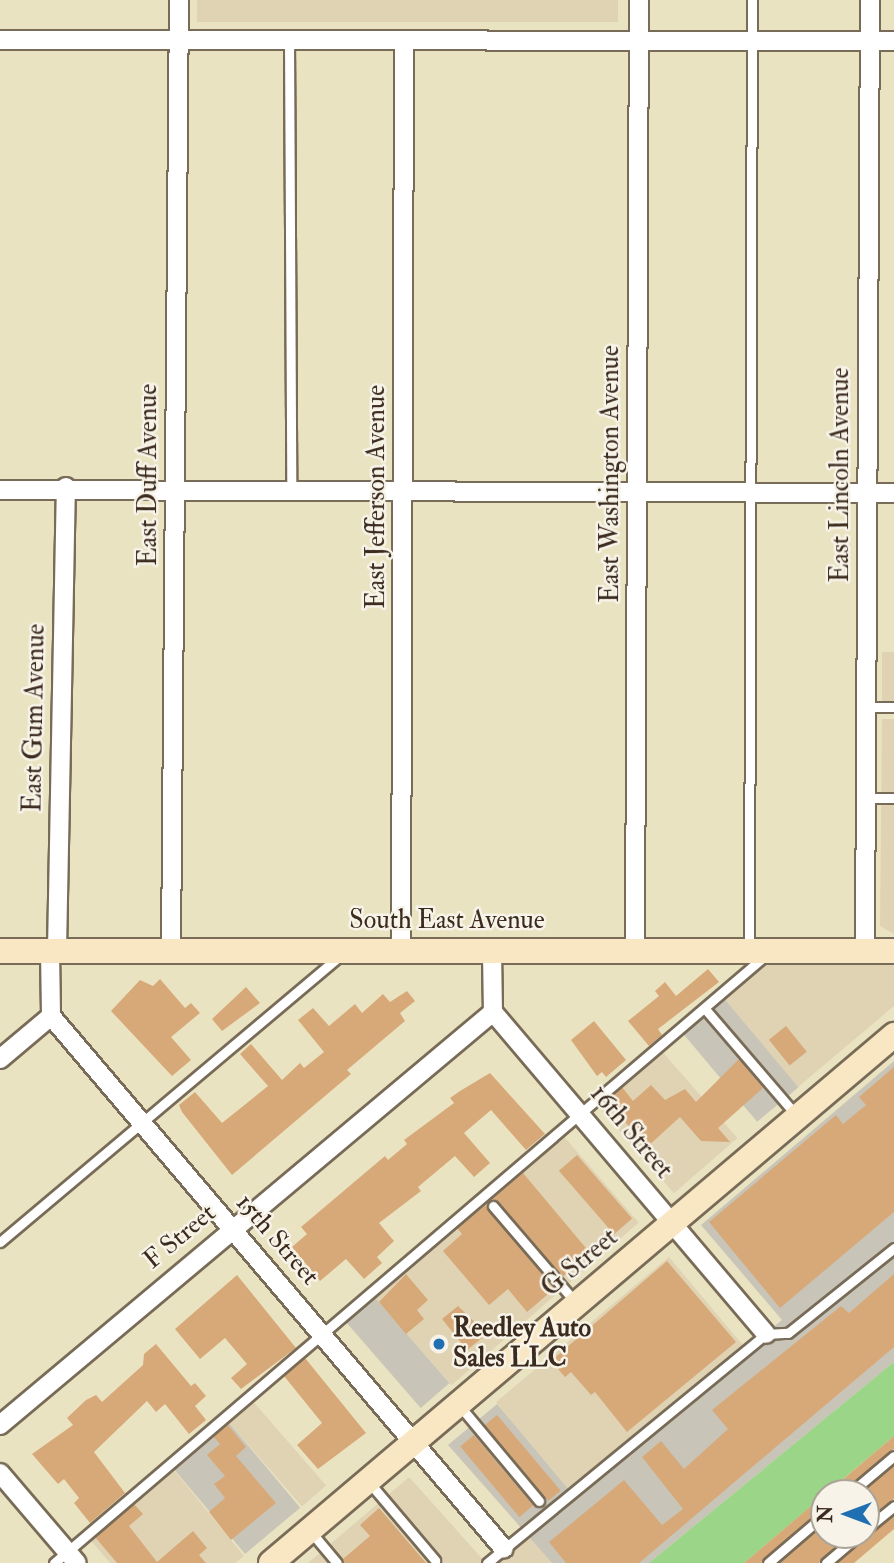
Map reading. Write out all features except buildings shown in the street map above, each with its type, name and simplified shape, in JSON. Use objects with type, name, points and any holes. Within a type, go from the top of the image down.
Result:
[{"type":"street","name":"East Duff Avenue","points":[[171,950],[178,0]]},
{"type":"street","name":"East Washington Avenue","points":[[635,949],[639,0]]},
{"type":"street","name":"East Lincoln Avenue","points":[[865,950],[870,0]]},
{"type":"street","points":[[0,40],[178,38],[404,43],[894,41]]},
{"type":"street","name":"East Jefferson Avenue","points":[[401,950],[404,43]]},
{"type":"street","points":[[0,490],[66,487],[404,494],[894,493]]},
{"type":"street","name":"East Gum Avenue","points":[[53,951],[66,487]]},
{"type":"street","name":"South East Avenue","points":[[0,951],[893,951]]},
{"type":"street","points":[[0,1059],[51,1016],[53,951]]},
{"type":"street","points":[[492,951],[493,1012]]},
{"type":"street","name":"16th Street","points":[[493,1012],[766,1334]]},
{"type":"street","name":"F Street","points":[[0,1425],[493,1012]]},
{"type":"street","name":"15th Street","points":[[51,1016],[504,1549]]},
{"type":"street","name":"G Street","points":[[271,1563],[894,1035]]},
{"type":"street","points":[[0,1473],[66,1559]]},
{"type":"lane","points":[[66,1559],[581,1114],[706,1010],[760,950],[751,494],[752,0]]},
{"type":"lane","points":[[289,40],[291,492]]},
{"type":"lane","points":[[867,707],[894,707]]},
{"type":"lane","points":[[866,798],[894,798]]},
{"type":"lane","points":[[0,1242],[348,951]]},
{"type":"lane","points":[[706,1010],[798,1117]]},
{"type":"lane","points":[[493,1206],[577,1304]]},
{"type":"lane","points":[[487,1563],[766,1334],[788,1333],[894,1248]]},
{"type":"lane","points":[[458,1404],[539,1501]]},
{"type":"lane","points":[[867,1479],[894,1456]]},
{"type":"lane","points":[[368,1481],[435,1559]]},
{"type":"lane","points":[[880,1518],[894,1506]]},
{"type":"lane","points":[[768,1563],[810,1528]]},
{"type":"lane","points":[[309,1531],[337,1563]]},
{"type":"lane","points":[[826,1563],[842,1549]]},
{"type":"shaded area","points":[[197,0],[618,0],[618,22],[197,22]]},
{"type":"shaded area","points":[[882,652],[894,652],[894,703],[882,703]]},
{"type":"shaded area","points":[[882,719],[894,719],[894,934],[880,926]]},
{"type":"shaded area","points":[[756,965],[894,965],[894,1006],[798,1087],[722,996]]},
{"type":"shaded area","points":[[722,996],[798,1087],[757,1122],[681,1031]]},
{"type":"shaded area","points":[[660,1049],[737,1138],[674,1193],[597,1104]]},
{"type":"shaded area","points":[[894,1061],[894,1362],[649,1563],[552,1563],[448,1445],[497,1404],[571,1492],[782,1320],[701,1225]]},
{"type":"shaded area","points":[[560,1132],[639,1223],[452,1385],[373,1295]]},
{"type":"shaded area","points":[[669,1257],[747,1350],[574,1495],[496,1402]]},
{"type":"shaded area","points":[[372,1294],[449,1383],[421,1408],[343,1319]]},
{"type":"shaded area","points":[[250,1398],[326,1486],[302,1507],[226,1419]]},
{"type":"shaded area","points":[[225,1418],[300,1508],[245,1554],[170,1464]]},
{"type":"shaded area","points":[[169,1464],[244,1556],[235,1563],[110,1563],[87,1536]]},
{"type":"shaded area","points":[[408,1478],[486,1563],[308,1563]]},
{"type":"shaded area","points":[[525,1531],[552,1563],[487,1563]]},
{"type":"green space","points":[[894,1362],[894,1436],[843,1479],[810,1479],[810,1507],[744,1563],[649,1563]]},
{"type":"place","name":"Reedley Auto Sales LLC","points":[[439,1344]]}]
